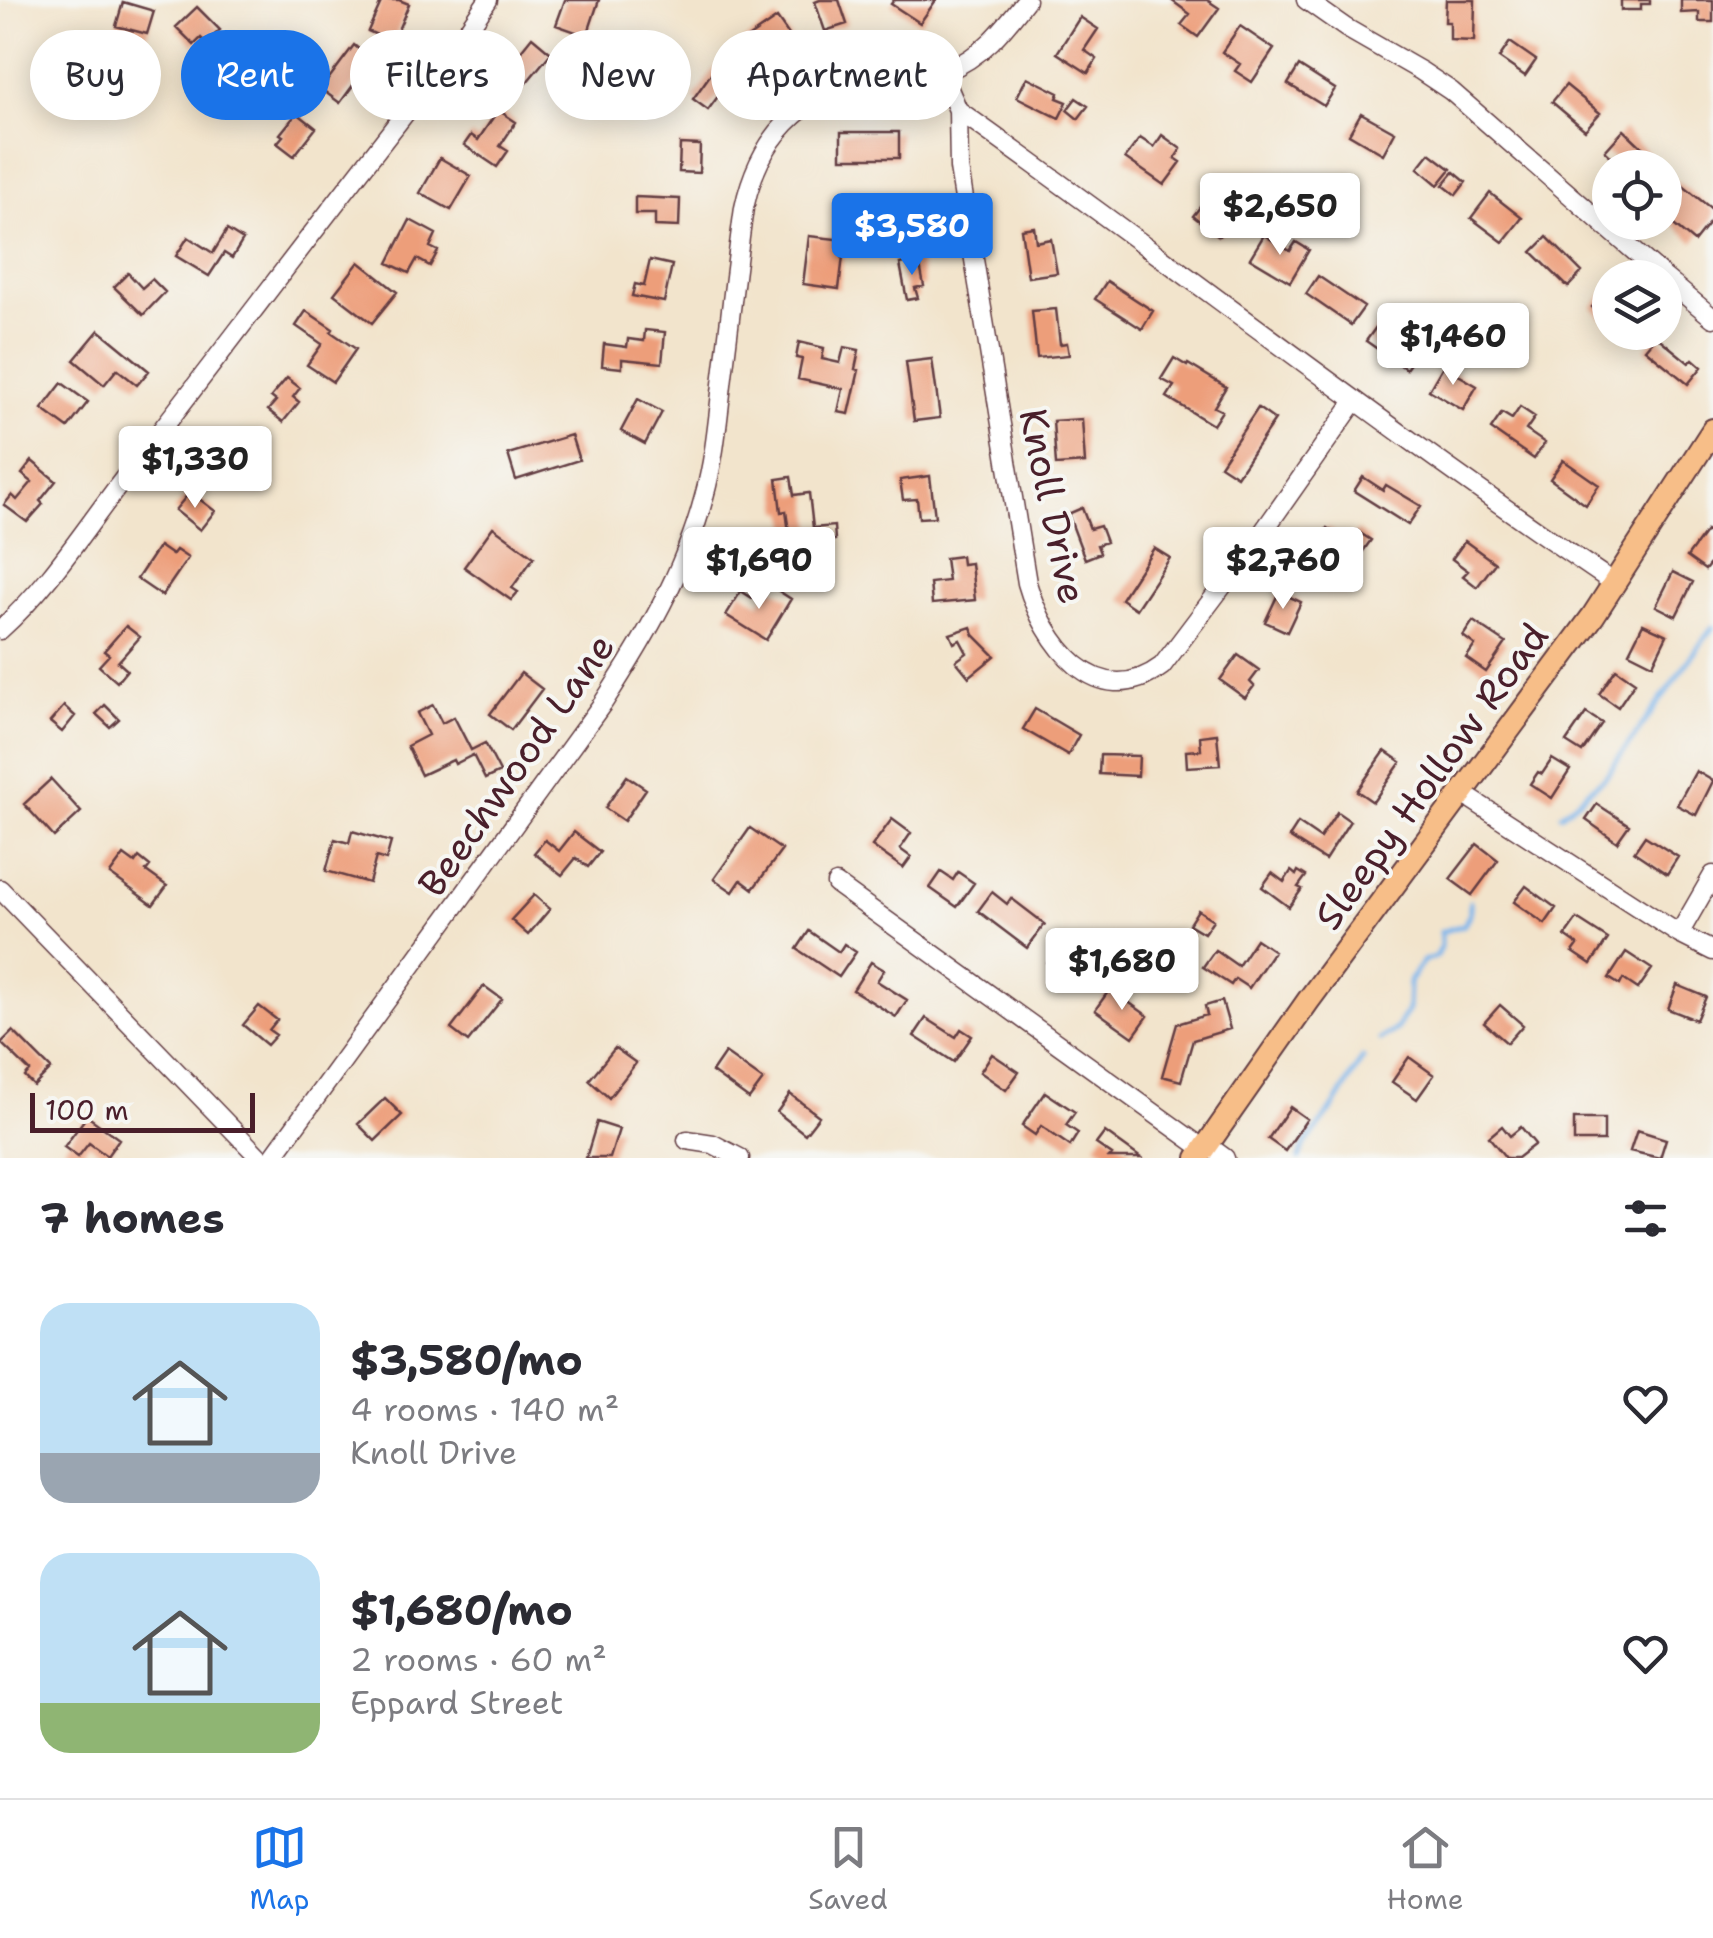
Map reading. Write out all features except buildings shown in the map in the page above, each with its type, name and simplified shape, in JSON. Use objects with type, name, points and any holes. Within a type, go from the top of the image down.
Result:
[{"type":"main road","name":"Sleepy Hollow Road","points":[[1209,1152],[1308,1001],[1593,616],[1713,430]]},
{"type":"street","points":[[0,630],[54,574],[450,56],[488,0]]},
{"type":"street","name":"Beechwood Lane","points":[[963,64],[993,40],[1026,0]]},
{"type":"street","points":[[1311,1],[1346,28],[1451,91],[1644,260]]},
{"type":"street","points":[[963,114],[1355,401],[1614,583]]},
{"type":"street","name":"Beechwood Lane","points":[[272,1158],[603,703],[670,592],[707,486],[748,185],[771,141],[789,120]]},
{"type":"street","name":"Knoll Drive","points":[[958,120],[960,168],[1027,583],[1047,632],[1060,649],[1091,675],[1105,681],[1126,682],[1149,676],[1162,666],[1355,401]]},
{"type":"street","points":[[1682,292],[1713,318]]},
{"type":"street","points":[[1463,794],[1680,934],[1713,951]]},
{"type":"street","points":[[1680,934],[1713,874]]},
{"type":"street","points":[[836,884],[1209,1152]]},
{"type":"street","points":[[0,889],[260,1158]]},
{"type":"street","points":[[688,1140],[713,1144],[740,1158]]},
{"type":"waterway","points":[[1561,814],[1606,776],[1713,627]]},
{"type":"waterway","points":[[1380,1040],[1396,1029],[1408,1011],[1409,982],[1423,961],[1437,956],[1441,932],[1464,925],[1470,902]]},
{"type":"waterway","points":[[1299,1158],[1363,1058]]}]
